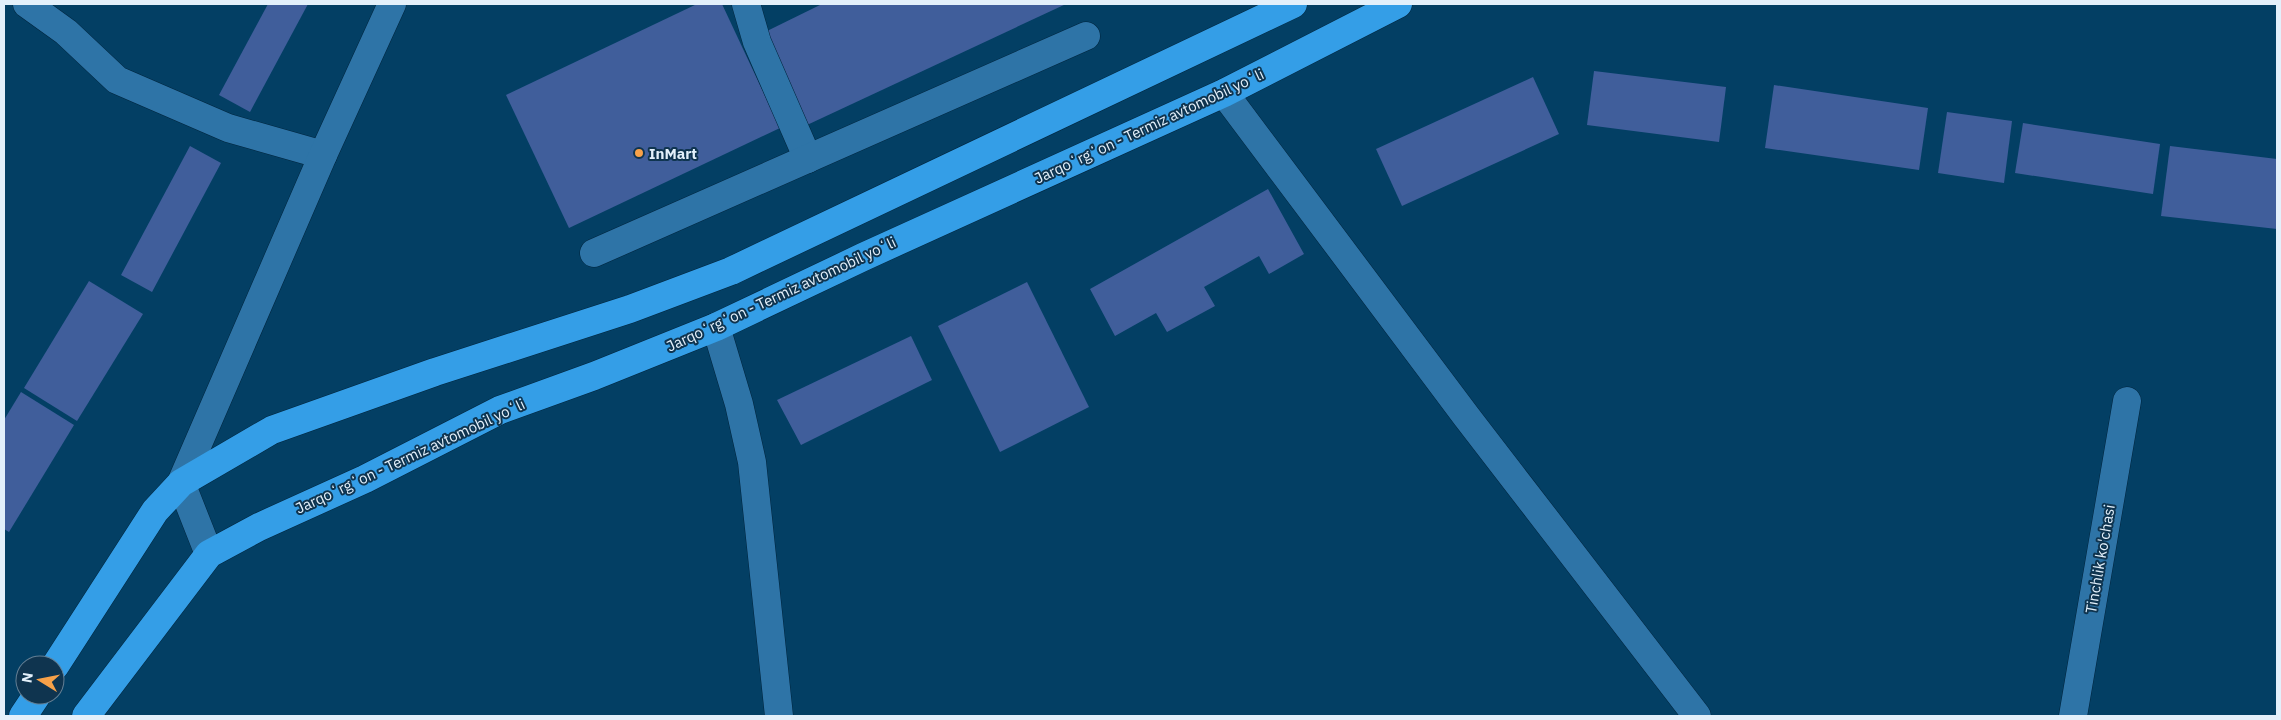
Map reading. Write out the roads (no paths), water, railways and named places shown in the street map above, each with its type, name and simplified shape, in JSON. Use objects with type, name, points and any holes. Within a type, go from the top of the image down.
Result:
[{"type":"highway","points":[[62,655],[155,511],[181,483],[272,430],[436,372],[630,309],[731,271],[1293,4]]},
{"type":"highway","name":"Jarqoʻrgʻon - Termiz avtomobil yoʻli","points":[[86,716],[209,554],[258,527],[365,479],[500,410],[594,376],[716,328],[863,257],[1224,93],[1398,4]]},
{"type":"highway","points":[[23,716],[30,705]]},
{"type":"street","points":[[27,4],[66,32],[117,80],[228,128],[323,155]]},
{"type":"street","points":[[209,554],[181,483],[323,155],[392,4]]},
{"type":"street","points":[[746,4],[757,42],[808,159]]},
{"type":"street","points":[[594,253],[1086,36]]},
{"type":"street","points":[[1224,93],[1460,408],[1697,716]]},
{"type":"street","points":[[716,328],[739,404],[752,462],[779,716]]},
{"type":"street","name":"Tinchlik ko'chasi","points":[[2073,716],[2126,401]]},
{"type":"place","name":"InMart","points":[[639,153]]}]
